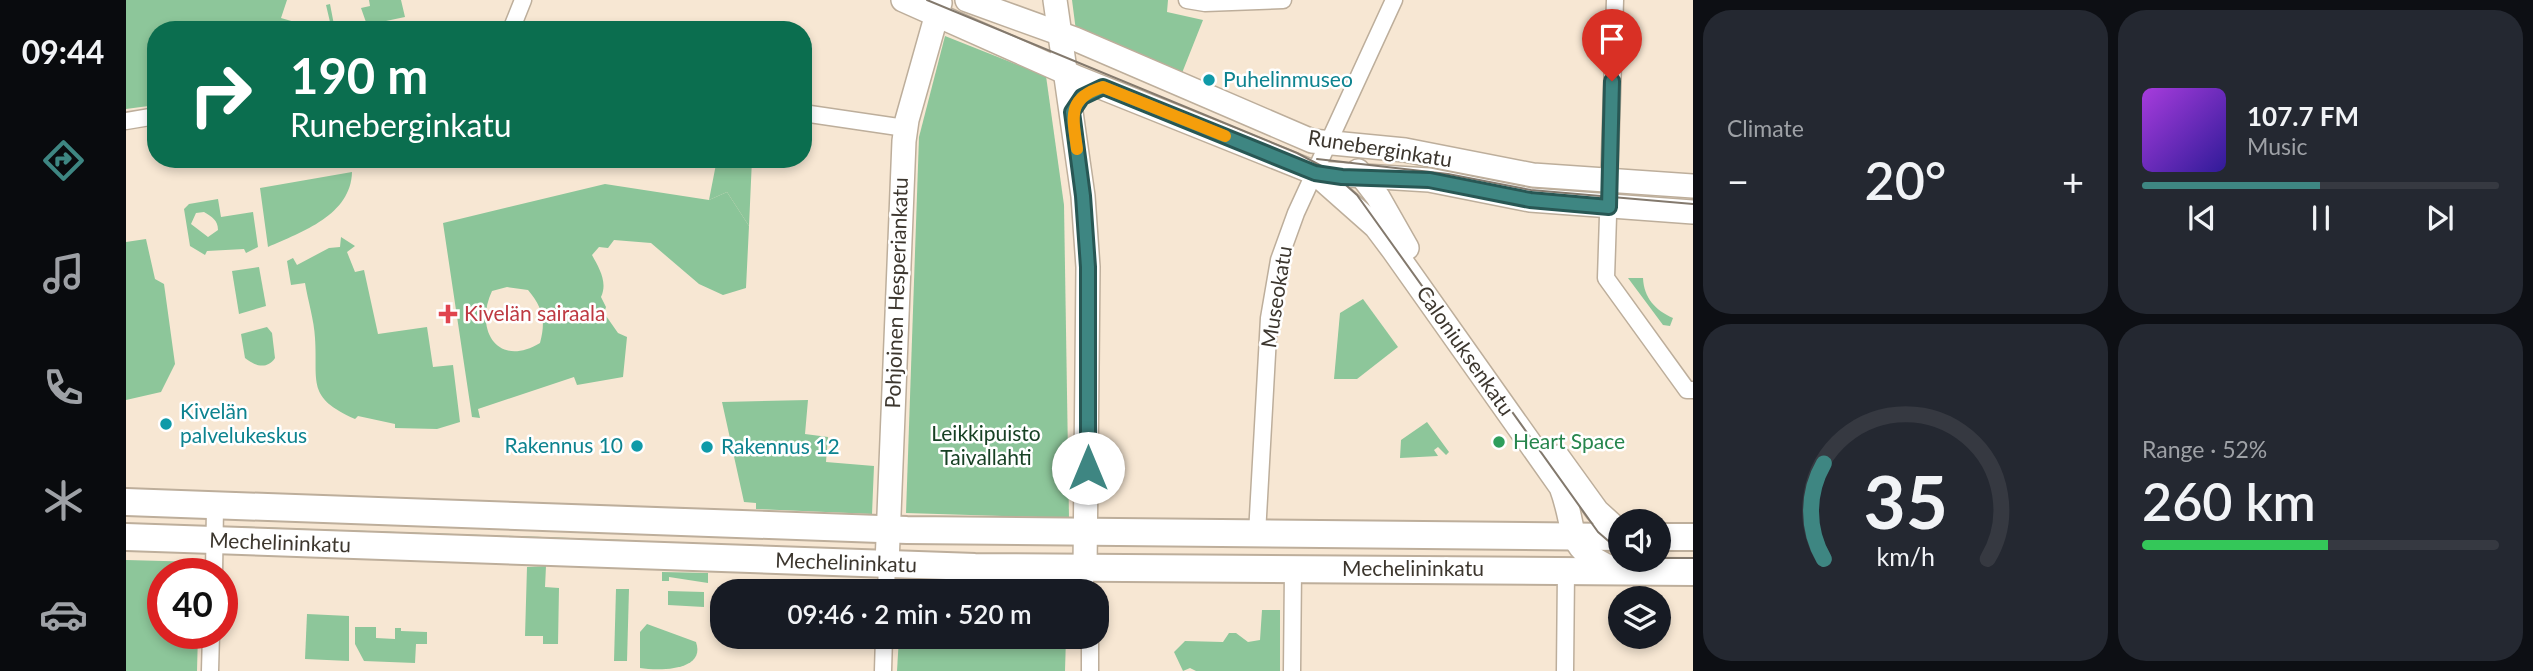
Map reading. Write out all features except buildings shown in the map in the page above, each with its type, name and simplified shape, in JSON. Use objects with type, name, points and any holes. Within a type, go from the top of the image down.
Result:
[{"type":"main road","name":"Runeberginkatu","points":[[903,0],[939,7],[1063,70],[1315,173],[1429,180],[1530,200],[1693,212]]},
{"type":"main road","name":"Runeberginkatu","points":[[967,0],[1059,34],[1274,126],[1328,145],[1384,147],[1533,175],[1693,186]]},
{"type":"main road","points":[[1055,0],[1083,196],[1088,267],[1085,579]]},
{"type":"main road","name":"Pohjoinen Hesperiankatu","points":[[887,564],[896,276],[905,128],[939,7]]},
{"type":"main road","points":[[1072,112],[1082,97],[1103,87]]},
{"type":"main road","name":"Caloniuksenkatu","points":[[1328,145],[1365,178],[1410,253],[1608,522]]},
{"type":"main road","name":"Caloniuksenkatu","points":[[1315,173],[1376,227],[1399,258],[1560,487],[1567,502],[1572,536]]},
{"type":"main road","name":"Mechelininkatu","points":[[126,502],[355,508],[889,529],[1085,533],[1608,535]]},
{"type":"main road","points":[[1572,536],[1581,550],[1608,567]]},
{"type":"main road","name":"Mechelininkatu","points":[[126,537],[887,564],[1073,579]]},
{"type":"main road","points":[[1671,537],[1693,537]]},
{"type":"main road","name":"Mechelininkatu","points":[[1104,579],[1293,569],[1608,571]]},
{"type":"main road","name":"Mechelininkatu","points":[[1671,572],[1693,572]]},
{"type":"street","points":[[515,21],[523,0]]},
{"type":"street","points":[[1188,1],[1283,0]]},
{"type":"street","name":"Museokatu","points":[[1257,534],[1273,289],[1286,237],[1394,0]]},
{"type":"street","points":[[1615,0],[1606,278],[1688,390],[1693,390]]},
{"type":"street","points":[[812,114],[905,128]]},
{"type":"street","points":[[126,121],[147,118]]},
{"type":"street","points":[[214,558],[215,506]]},
{"type":"street","name":"Pohjoinen Hesperiankatu","points":[[886,579],[887,564]]},
{"type":"street","points":[[1292,671],[1293,569]]},
{"type":"street","points":[[1564,671],[1566,571]]},
{"type":"street","points":[[210,671],[211,649]]},
{"type":"street","points":[[883,671],[884,649]]},
{"type":"street","points":[[1090,649],[1090,671]]},
{"type":"green space","points":[[126,0],[287,0],[281,18],[291,21],[147,21],[147,106],[126,109]]},
{"type":"green space","points":[[369,0],[401,0],[405,17],[366,21],[361,8],[370,6]]},
{"type":"green space","points":[[1072,0],[1168,0],[1167,12],[1203,20],[1182,73],[1076,31]]},
{"type":"green space","points":[[330,4],[333,21],[330,21],[326,5]]},
{"type":"green space","name":"Leikkipuisto Taivallahti","points":[[945,36],[1046,76],[1064,205],[1069,518],[906,513],[919,137]]},
{"type":"green space","points":[[715,168],[752,168],[749,226],[727,192],[709,200]]},
{"type":"green space","points":[[352,172],[343,200],[334,211],[309,228],[268,247],[260,188]]},
{"type":"green space","points":[[605,184],[709,200],[727,192],[749,226],[746,288],[723,295],[699,284],[651,243],[614,240],[608,248],[599,247],[592,255],[603,281],[601,297],[606,307],[604,313],[618,333],[627,337],[623,377],[577,385],[574,377],[478,409],[480,418],[472,417],[443,223]],"holes":[[[507,287],[528,290],[542,315],[540,343],[525,350],[501,348],[493,341],[486,319],[492,291]]]},
{"type":"green space","points":[[218,199],[221,217],[253,212],[258,247],[246,253],[244,249],[207,251],[205,255],[190,246],[184,209],[189,204]],"holes":[[[204,212],[216,221],[218,227],[218,230],[208,237],[191,224],[196,213]]]},
{"type":"green space","points":[[341,237],[355,246],[347,252],[355,272],[364,270],[378,334],[427,327],[433,367],[453,365],[460,422],[437,429],[395,428],[395,424],[358,416],[355,419],[339,411],[322,396],[316,378],[314,331],[305,283],[291,285],[287,261],[293,258],[297,265],[329,248],[340,247]]},
{"type":"green space","points":[[146,239],[155,279],[164,284],[175,364],[161,392],[126,400],[126,242]]},
{"type":"green space","points":[[259,267],[266,306],[239,314],[232,271]]},
{"type":"green space","points":[[1628,278],[1643,278],[1646,292],[1652,302],[1673,318],[1670,326],[1663,325]]},
{"type":"green space","points":[[1363,299],[1398,347],[1357,379],[1334,379],[1340,313]]},
{"type":"green space","points":[[267,327],[272,333],[275,358],[268,364],[257,365],[245,358],[241,334]]},
{"type":"green space","points":[[808,400],[805,434],[828,437],[826,462],[874,466],[872,514],[756,509],[756,503],[744,502],[722,402]]},
{"type":"green space","points":[[1427,422],[1449,452],[1446,455],[1438,447],[1434,450],[1438,456],[1400,458],[1401,440]]},
{"type":"green space","points":[[229,526],[626,540],[626,546],[229,532]]},
{"type":"green space","points":[[1274,555],[1545,557],[1545,564],[1274,562]]},
{"type":"green space","points":[[126,560],[147,561],[147,649],[198,649],[197,671],[126,671]]},
{"type":"green space","points":[[546,566],[545,587],[559,588],[558,644],[543,644],[543,636],[525,636],[527,567]]},
{"type":"green space","points":[[662,572],[708,573],[708,583],[669,577],[669,581],[662,581]]},
{"type":"green space","points":[[616,589],[629,589],[627,661],[614,661]]},
{"type":"green space","points":[[668,591],[704,592],[704,607],[668,605]]},
{"type":"green space","points":[[1262,610],[1280,610],[1280,671],[1196,671],[1190,668],[1183,671],[1174,652],[1185,641],[1223,642],[1229,633],[1236,633],[1248,642],[1260,640]]},
{"type":"green space","points":[[307,614],[349,616],[349,661],[305,659]]},
{"type":"green space","points":[[647,624],[696,642],[697,652],[694,659],[688,664],[669,669],[640,668],[640,632]]},
{"type":"green space","points":[[355,627],[376,627],[376,638],[395,639],[395,628],[401,628],[401,631],[427,632],[427,644],[416,644],[415,663],[364,661],[355,644]]},
{"type":"green space","points":[[898,649],[1066,649],[1065,671],[897,671]]},
{"type":"tram line","points":[[927,0],[1297,153],[1329,170],[1357,195],[1598,532],[1608,541]]},
{"type":"tram line","points":[[1317,159],[1448,174],[1531,190],[1693,204]]},
{"type":"tram line","points":[[1671,558],[1693,558]]},
{"type":"slow traffic","points":[[1077,149],[1072,112],[1074,106],[1086,94],[1103,87],[1225,136]]},
{"type":"place","name":"Puhelinmuseo","points":[[1209,80]]},
{"type":"place","name":"Kivelän sairaala","points":[[448,314]]},
{"type":"place","name":"Kivelän palvelukeskus","points":[[166,424]]},
{"type":"place","name":"Heart Space","points":[[1499,442]]},
{"type":"place","name":"Rakennus 10","points":[[637,446]]},
{"type":"place","name":"Rakennus 12","points":[[707,447]]},
{"type":"route","points":[[1088,468],[1088,267],[1083,196],[1072,112],[1074,106],[1086,94],[1103,87],[1286,162],[1328,176],[1429,180],[1530,200],[1609,207],[1612,81]]}]
